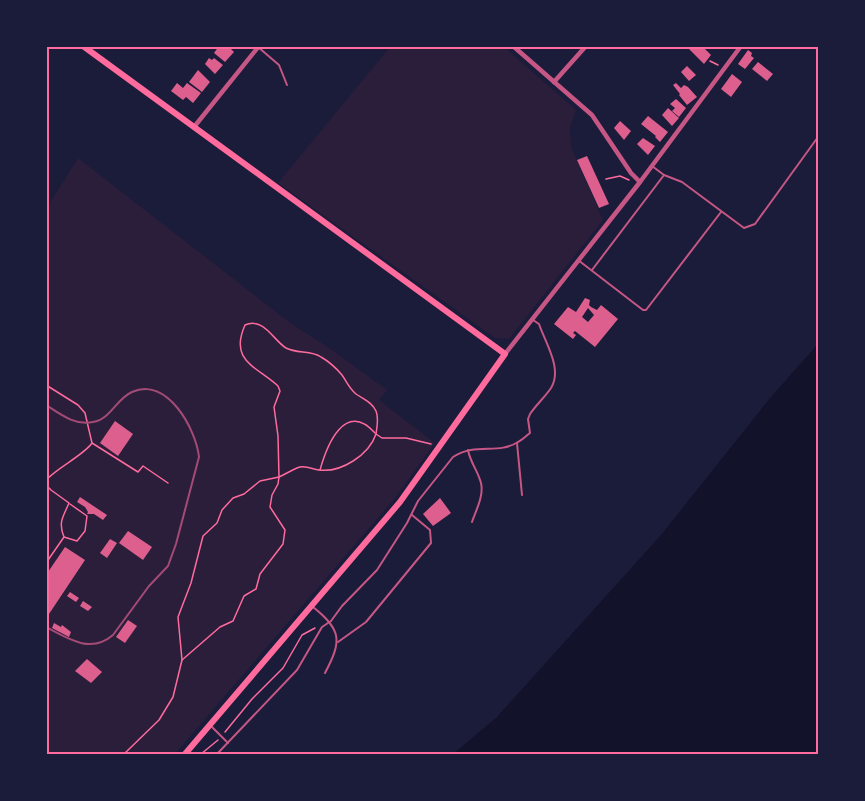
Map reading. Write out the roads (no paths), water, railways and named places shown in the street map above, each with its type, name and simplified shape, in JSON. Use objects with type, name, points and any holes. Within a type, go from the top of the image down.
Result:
[{"type":"main road","points":[[83,46],[506,354],[400,502],[185,754]]},
{"type":"street","points":[[513,46],[592,115],[631,173],[640,182]]},
{"type":"street","points":[[555,82],[586,46]]},
{"type":"street","points":[[194,127],[258,47]]},
{"type":"street","points":[[506,354],[531,318],[640,182],[740,47]]},
{"type":"lane","points":[[258,47],[279,65],[287,85]]},
{"type":"lane","points":[[652,166],[664,175],[682,182],[744,228],[755,224],[819,137]]},
{"type":"lane","points":[[592,270],[664,175]]},
{"type":"lane","points":[[578,260],[625,297],[646,310],[721,212]]},
{"type":"lane","points":[[217,754],[297,669],[322,627],[331,621],[342,606],[377,570],[418,501],[453,457],[479,447],[498,449],[517,443],[530,433],[530,414],[553,385],[555,377],[555,368],[539,324],[531,318]]},
{"type":"lane","points":[[517,443],[522,495]]},
{"type":"lane","points":[[468,450],[481,483],[481,497],[472,522]]},
{"type":"lane","points":[[325,673],[338,642],[366,622],[431,543],[430,530],[412,514]]},
{"type":"lane","points":[[312,606],[331,621],[338,642]]},
{"type":"lane","points":[[210,726],[228,743]]},
{"type":"railway","points":[[46,405],[74,421],[86,423],[104,417],[132,392],[145,389],[157,391],[168,398],[186,420],[199,457],[168,566],[149,586],[113,635],[105,641],[88,644],[71,640],[46,627]]}]
